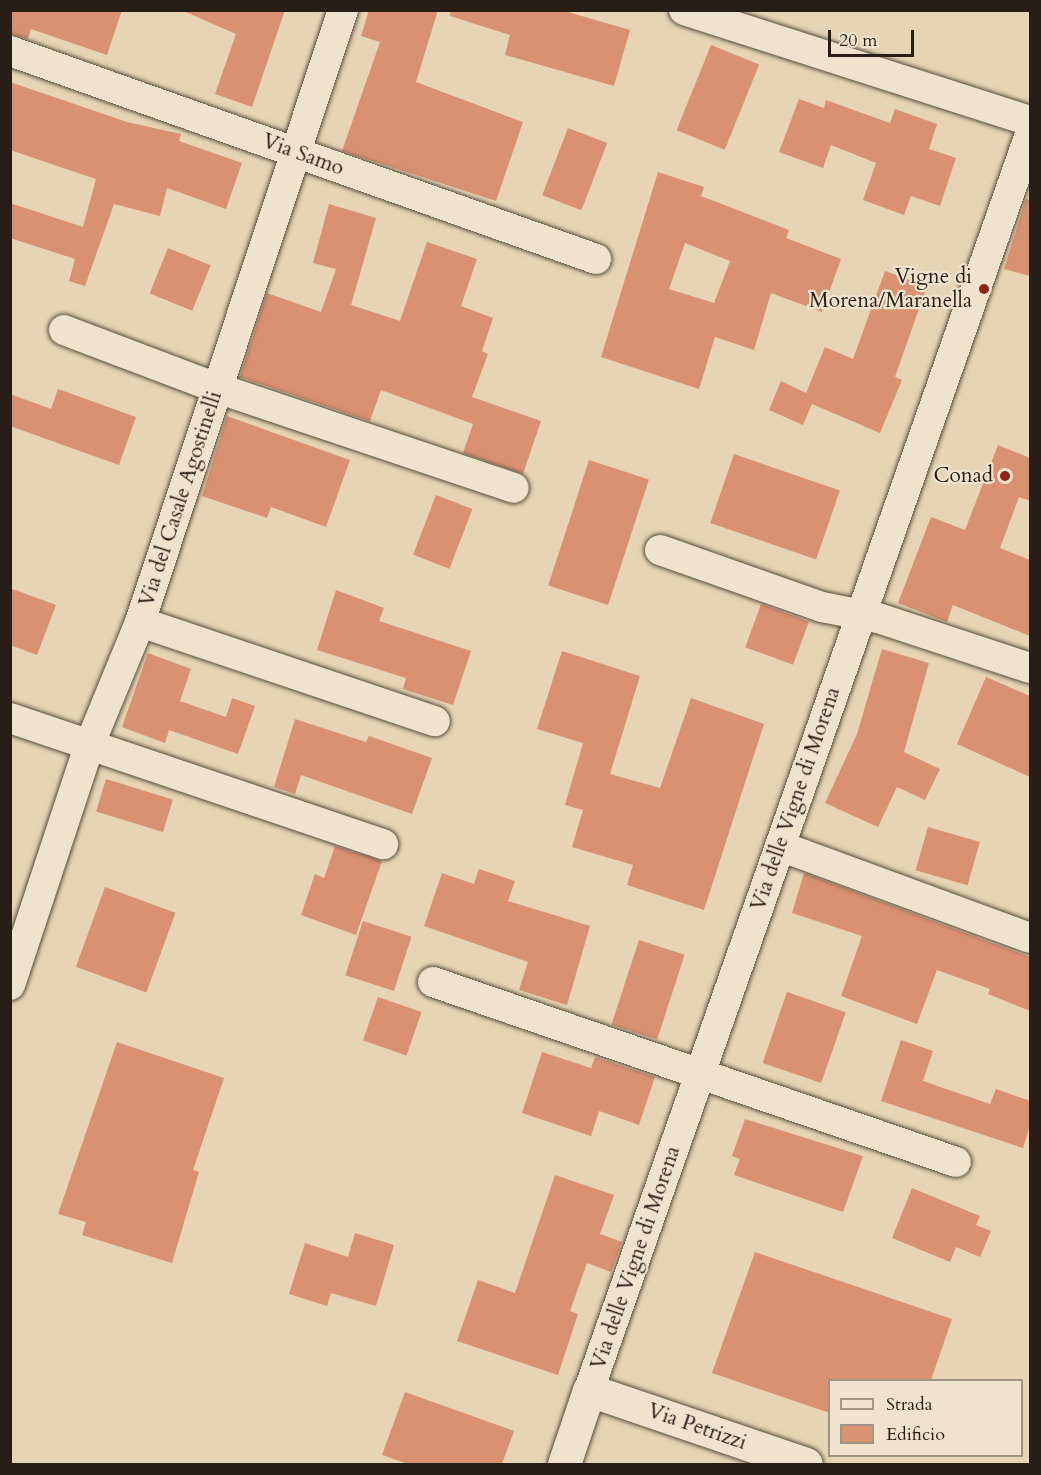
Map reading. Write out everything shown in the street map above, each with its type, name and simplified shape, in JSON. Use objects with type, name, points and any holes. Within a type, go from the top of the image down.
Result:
[{"type":"street","name":"Via del Casale Agostinelli","points":[[10,985],[89,746],[140,622],[298,153],[343,10]]},
{"type":"street","points":[[684,10],[1030,121]]},
{"type":"street","name":"Via Samo","points":[[10,51],[596,259]]},
{"type":"street","name":"Via delle Vigne di Morena","points":[[564,1464],[1030,134]]},
{"type":"street","points":[[64,330],[218,388],[514,489]]},
{"type":"street","points":[[660,550],[816,605],[861,615],[1030,668]]},
{"type":"street","points":[[140,622],[435,721]]},
{"type":"street","points":[[10,718],[383,844]]},
{"type":"street","points":[[780,846],[1030,938]]},
{"type":"street","points":[[433,982],[956,1162]]},
{"type":"street","name":"Via Petrizzi","points":[[589,1390],[806,1464]]},
{"type":"building","points":[[10,10],[122,10],[107,55],[31,29],[28,39],[10,34]]},
{"type":"building","points":[[181,10],[285,10],[252,107],[215,94],[236,34]]},
{"type":"building","points":[[369,10],[438,10],[416,82],[523,122],[496,201],[342,151],[380,42],[361,36]]},
{"type":"building","points":[[451,10],[561,10],[630,30],[614,86],[505,55],[510,35],[450,16]]},
{"type":"building","points":[[711,45],[759,64],[725,150],[677,130]]},
{"type":"building","points":[[10,82],[127,122],[181,134],[179,141],[242,163],[226,209],[167,188],[160,216],[114,204],[85,286],[69,281],[75,259],[10,238],[10,203],[83,227],[96,179],[10,150]]},
{"type":"building","points":[[799,99],[824,108],[826,100],[890,123],[895,109],[937,124],[929,149],[956,158],[940,206],[911,196],[904,215],[863,200],[876,163],[831,145],[823,168],[779,152]]},
{"type":"building","points":[[568,128],[607,143],[581,210],[542,195]]},
{"type":"building","points":[[658,172],[704,187],[701,196],[789,230],[786,238],[841,259],[822,312],[771,293],[754,350],[715,337],[699,389],[601,357]],"holes":[[[685,243],[730,261],[714,303],[669,289]]]},
{"type":"building","points":[[1026,199],[1030,200],[1030,276],[1004,269]]},
{"type":"building","points":[[329,204],[376,218],[351,305],[400,321],[427,242],[477,259],[461,306],[493,318],[482,351],[488,354],[472,397],[541,421],[523,474],[463,453],[473,424],[381,390],[370,421],[240,377],[267,293],[321,312],[336,269],[313,263]]},
{"type":"building","points":[[168,248],[211,265],[192,311],[150,293]]},
{"type":"building","points":[[885,271],[927,286],[895,377],[902,380],[880,433],[812,404],[803,425],[769,410],[781,381],[806,393],[825,347],[853,359]]},
{"type":"building","points":[[58,389],[136,417],[119,465],[10,426],[10,394],[51,409]]},
{"type":"building","points":[[227,416],[350,460],[326,527],[271,507],[267,518],[202,496]]},
{"type":"building","points":[[998,445],[1030,458],[1030,501],[1019,497],[1000,548],[1030,560],[1030,636],[953,605],[947,622],[898,603],[931,517],[965,530]]},
{"type":"building","points":[[734,454],[840,490],[816,559],[710,523]]},
{"type":"building","points":[[589,460],[649,479],[608,605],[548,586]]},
{"type":"building","points":[[436,495],[472,509],[449,569],[413,555]]},
{"type":"building","points":[[10,588],[56,605],[37,655],[10,645]]},
{"type":"building","points":[[336,590],[384,608],[379,621],[471,651],[453,705],[403,689],[406,678],[317,650]]},
{"type":"building","points":[[761,604],[809,621],[793,665],[745,647]]},
{"type":"building","points":[[882,649],[929,663],[904,752],[940,769],[925,800],[897,787],[878,827],[825,803],[857,734]]},
{"type":"building","points":[[562,651],[640,676],[610,774],[660,788],[691,698],[764,724],[704,910],[627,885],[633,865],[572,847],[583,810],[565,805],[583,743],[537,729]]},
{"type":"building","points":[[148,653],[191,669],[180,701],[226,717],[232,698],[255,706],[238,754],[169,730],[165,743],[122,727]]},
{"type":"building","points":[[986,677],[1030,696],[1030,777],[957,744]]},
{"type":"building","points":[[295,719],[366,742],[369,736],[432,758],[412,814],[301,775],[295,794],[274,787]]},
{"type":"building","points":[[106,779],[173,799],[163,832],[96,812]]},
{"type":"building","points":[[928,827],[980,842],[968,885],[916,870]]},
{"type":"building","points":[[335,846],[382,861],[356,935],[301,915],[315,874],[324,878]]},
{"type":"building","points":[[479,869],[515,881],[508,901],[590,926],[567,1005],[519,990],[528,962],[424,926],[442,873],[474,884]]},
{"type":"building","points":[[804,873],[1030,957],[1030,1011],[988,994],[990,989],[937,970],[917,1024],[841,996],[862,936],[792,913]]},
{"type":"building","points":[[105,887],[175,913],[146,993],[76,967]]},
{"type":"building","points":[[363,921],[412,937],[394,991],[345,975]]},
{"type":"building","points":[[639,940],[685,955],[657,1039],[611,1025]]},
{"type":"building","points":[[787,992],[846,1012],[821,1083],[763,1063]]},
{"type":"building","points":[[378,997],[421,1012],[407,1055],[363,1040]]},
{"type":"building","points":[[901,1040],[933,1051],[923,1081],[990,1104],[996,1089],[1030,1101],[1030,1126],[1023,1148],[881,1101]]},
{"type":"building","points":[[117,1042],[224,1078],[193,1170],[199,1172],[172,1263],[82,1235],[86,1222],[58,1214]]},
{"type":"building","points":[[542,1052],[591,1068],[595,1057],[655,1077],[639,1125],[599,1111],[591,1136],[522,1113]]},
{"type":"building","points":[[745,1119],[863,1156],[843,1212],[734,1175],[740,1159],[732,1156]]},
{"type":"building","points":[[555,1175],[614,1195],[600,1234],[622,1242],[611,1272],[587,1263],[570,1311],[578,1314],[558,1375],[457,1341],[478,1280],[515,1293]]},
{"type":"building","points":[[912,1188],[980,1216],[976,1225],[991,1231],[980,1257],[956,1247],[950,1262],[892,1238]]},
{"type":"building","points":[[355,1233],[394,1245],[376,1306],[331,1293],[327,1306],[289,1294],[305,1243],[348,1257]]},
{"type":"building","points":[[755,1252],[952,1319],[931,1379],[828,1379],[828,1412],[712,1373]]},
{"type":"building","points":[[405,1392],[514,1431],[502,1464],[408,1464],[382,1455]]},
{"type":"place","name":"Vigne di Morena/Maranella","points":[[984,289]]},
{"type":"place","name":"Conad","points":[[1005,476]]}]
